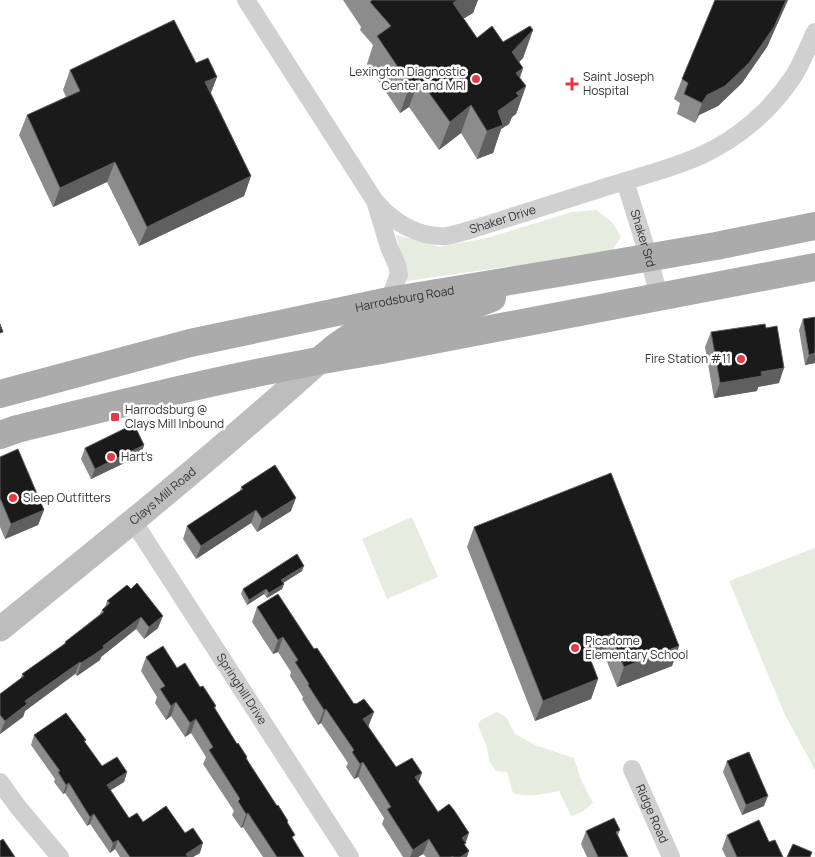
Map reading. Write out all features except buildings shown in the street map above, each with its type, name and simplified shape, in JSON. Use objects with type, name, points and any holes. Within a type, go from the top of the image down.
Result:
[{"type":"main road","name":"Harrodsburg Road","points":[[0,394],[190,343],[390,300],[649,258],[815,226]]},
{"type":"main road","points":[[0,435],[17,429],[167,393],[322,359],[376,351],[815,267]]},
{"type":"main road","points":[[322,359],[359,331],[431,316],[476,304],[494,297],[515,280]]},
{"type":"main road","name":"Clays Mill Road","points":[[0,629],[134,521],[278,399],[322,359]]},
{"type":"street","name":"Shaker Drive","points":[[246,0],[375,201],[384,212],[399,224],[414,231],[447,236],[625,181],[701,155],[726,142],[749,126],[767,109],[794,75],[815,32]]},
{"type":"street","name":"Shaker Srd","points":[[625,181],[659,297]]},
{"type":"street","points":[[375,201],[399,274],[390,300]]},
{"type":"street","name":"Springhill Drive","points":[[134,521],[350,857]]},
{"type":"street","name":"Ridge Road","points":[[632,769],[671,857]]},
{"type":"street","points":[[0,782],[18,807],[60,857]]},
{"type":"shaded area","points":[[596,210],[612,222],[621,237],[611,252],[407,281],[396,235],[440,247],[487,238],[572,212]]},
{"type":"shaded area","points":[[412,517],[438,577],[387,599],[362,539]]},
{"type":"shaded area","points":[[815,548],[815,770],[785,715],[729,581]]},
{"type":"shaded area","points":[[497,712],[506,717],[515,734],[535,745],[574,758],[581,780],[593,803],[582,812],[571,816],[559,791],[530,795],[513,793],[507,772],[496,771],[490,762],[478,725],[481,720]]},
{"type":"place","name":"Lexington Diagnostic Center and MRI","points":[[476,79]]},
{"type":"place","name":"Saint Joseph Hospital","points":[[572,84]]},
{"type":"place","name":"Fire Station #11","points":[[741,359]]},
{"type":"place","name":"Harrodsburg @ Clays Mill Inbound","points":[[115,417]]},
{"type":"place","name":"Hart's","points":[[111,457]]},
{"type":"place","name":"Sleep Outfitters","points":[[13,498]]},
{"type":"place","name":"Picadome Elementary School","points":[[575,648]]}]
